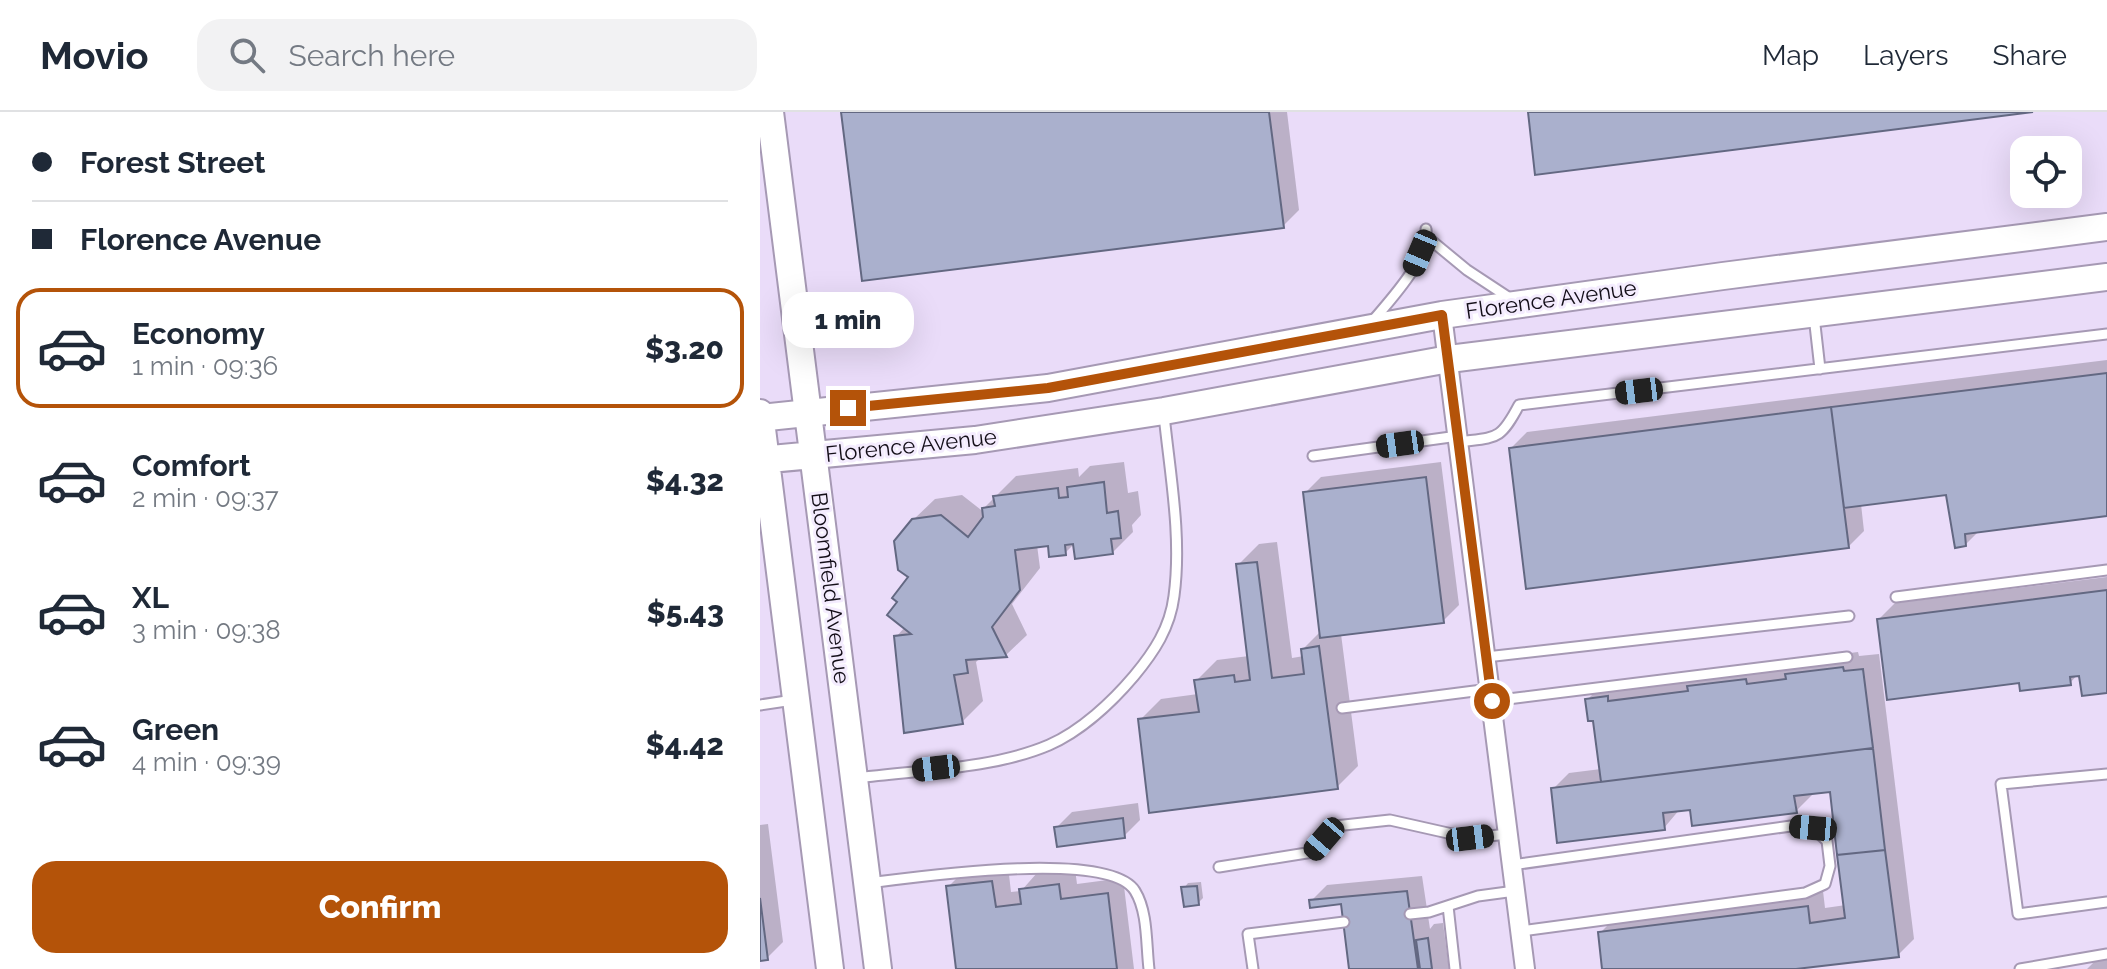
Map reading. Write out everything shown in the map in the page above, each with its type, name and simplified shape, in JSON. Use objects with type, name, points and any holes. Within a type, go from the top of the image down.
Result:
[{"type":"main road","name":"Bloomfield Avenue","points":[[770,112],[878,969]]},
{"type":"main road","name":"Florence Avenue","points":[[760,416],[1048,388],[1366,328],[1518,303],[2107,227]]},
{"type":"main road","name":"Florence Avenue","points":[[763,460],[975,440],[1164,411],[1449,359],[2107,277]]},
{"type":"main road","points":[[1164,411],[1170,373],[1182,363]]},
{"type":"main road","points":[[760,416],[763,460],[830,969]]},
{"type":"street","points":[[1442,315],[1525,969]]},
{"type":"lane","points":[[1366,328],[1413,270],[1426,233],[1467,270],[1518,303]]},
{"type":"lane","points":[[1814,313],[1820,369]]},
{"type":"lane","points":[[1313,456],[1459,439],[1495,438],[1507,429],[1519,405],[2107,334]]},
{"type":"lane","points":[[855,778],[990,762],[1049,744],[1100,710],[1146,662],[1168,626],[1177,566],[1164,411]]},
{"type":"lane","points":[[1896,597],[2107,570]]},
{"type":"lane","points":[[1486,657],[1849,616]]},
{"type":"lane","points":[[1342,708],[1847,657]]},
{"type":"lane","points":[[760,705],[796,699]]},
{"type":"lane","points":[[2107,774],[2001,784],[2018,914],[2107,902]]},
{"type":"lane","points":[[1219,867],[1313,852],[1335,826],[1390,820],[1470,838],[1508,834]]},
{"type":"lane","points":[[1512,865],[1791,826],[1813,828],[1827,841],[1830,866],[1825,884],[1805,893],[1521,931]]},
{"type":"lane","points":[[868,883],[1012,869],[1085,869],[1116,876],[1134,888],[1142,909],[1149,969]]},
{"type":"lane","points":[[1410,914],[1478,896],[1515,891]]},
{"type":"lane","points":[[1448,906],[1455,969]]},
{"type":"lane","points":[[1253,969],[1248,934],[1344,922]]},
{"type":"lane","points":[[2020,969],[2107,954]]},
{"type":"building","points":[[841,112],[1269,112],[1284,228],[862,281]]},
{"type":"building","points":[[1528,112],[2033,112],[1535,175]]},
{"type":"building","points":[[2107,373],[2107,516],[1965,534],[1966,546],[1955,548],[1946,495],[1844,508],[1831,407]]},
{"type":"building","points":[[1831,407],[1849,548],[1526,589],[1509,448]]},
{"type":"building","points":[[1426,477],[1444,623],[1320,638],[1303,492]]},
{"type":"building","points":[[1104,482],[1107,513],[1118,511],[1121,538],[1111,539],[1113,554],[1075,559],[1073,544],[1065,545],[1066,555],[1049,557],[1048,546],[1015,550],[1020,590],[992,627],[1007,657],[966,660],[968,673],[954,675],[963,724],[904,733],[894,636],[911,634],[887,615],[897,602],[892,598],[908,577],[898,570],[894,541],[912,519],[941,515],[968,537],[983,517],[982,508],[995,506],[993,496],[1058,488],[1059,498],[1068,497],[1067,487]]},
{"type":"building","points":[[1257,562],[1272,678],[1304,674],[1301,649],[1319,646],[1338,789],[1149,813],[1138,719],[1199,712],[1194,680],[1234,675],[1235,682],[1250,680],[1236,564]]},
{"type":"building","points":[[2107,590],[2107,693],[2082,696],[2079,676],[2070,677],[2071,685],[2020,691],[2019,683],[1887,700],[1877,619]]},
{"type":"building","points":[[1843,667],[1844,671],[1863,669],[1873,748],[1601,782],[1593,721],[1588,721],[1585,699],[1608,696],[1608,701],[1688,691],[1687,686],[1746,679],[1747,684],[1786,679],[1785,674]]},
{"type":"building","points":[[1873,748],[1885,850],[1837,855],[1830,792],[1794,796],[1797,813],[1692,826],[1690,810],[1663,813],[1665,830],[1557,843],[1551,788]]},
{"type":"building","points":[[1123,818],[1125,838],[1057,847],[1054,827]]},
{"type":"building","points":[[1885,850],[1899,957],[1796,969],[1602,969],[1598,932],[1808,906],[1810,923],[1845,918],[1837,855]]},
{"type":"building","points":[[992,881],[996,907],[1021,904],[1019,889],[1059,884],[1061,899],[1108,893],[1117,969],[956,969],[946,886]]},
{"type":"building","points":[[1197,886],[1199,905],[1184,907],[1181,887]]},
{"type":"building","points":[[1407,891],[1418,969],[1349,969],[1341,904],[1310,908],[1309,900]]},
{"type":"building","points":[[760,898],[768,960],[760,961]]},
{"type":"building","points":[[1428,938],[1432,969],[1420,969],[1416,940]]},
{"type":"route","points":[[848,408],[1048,388],[1442,315],[1492,701]]}]
